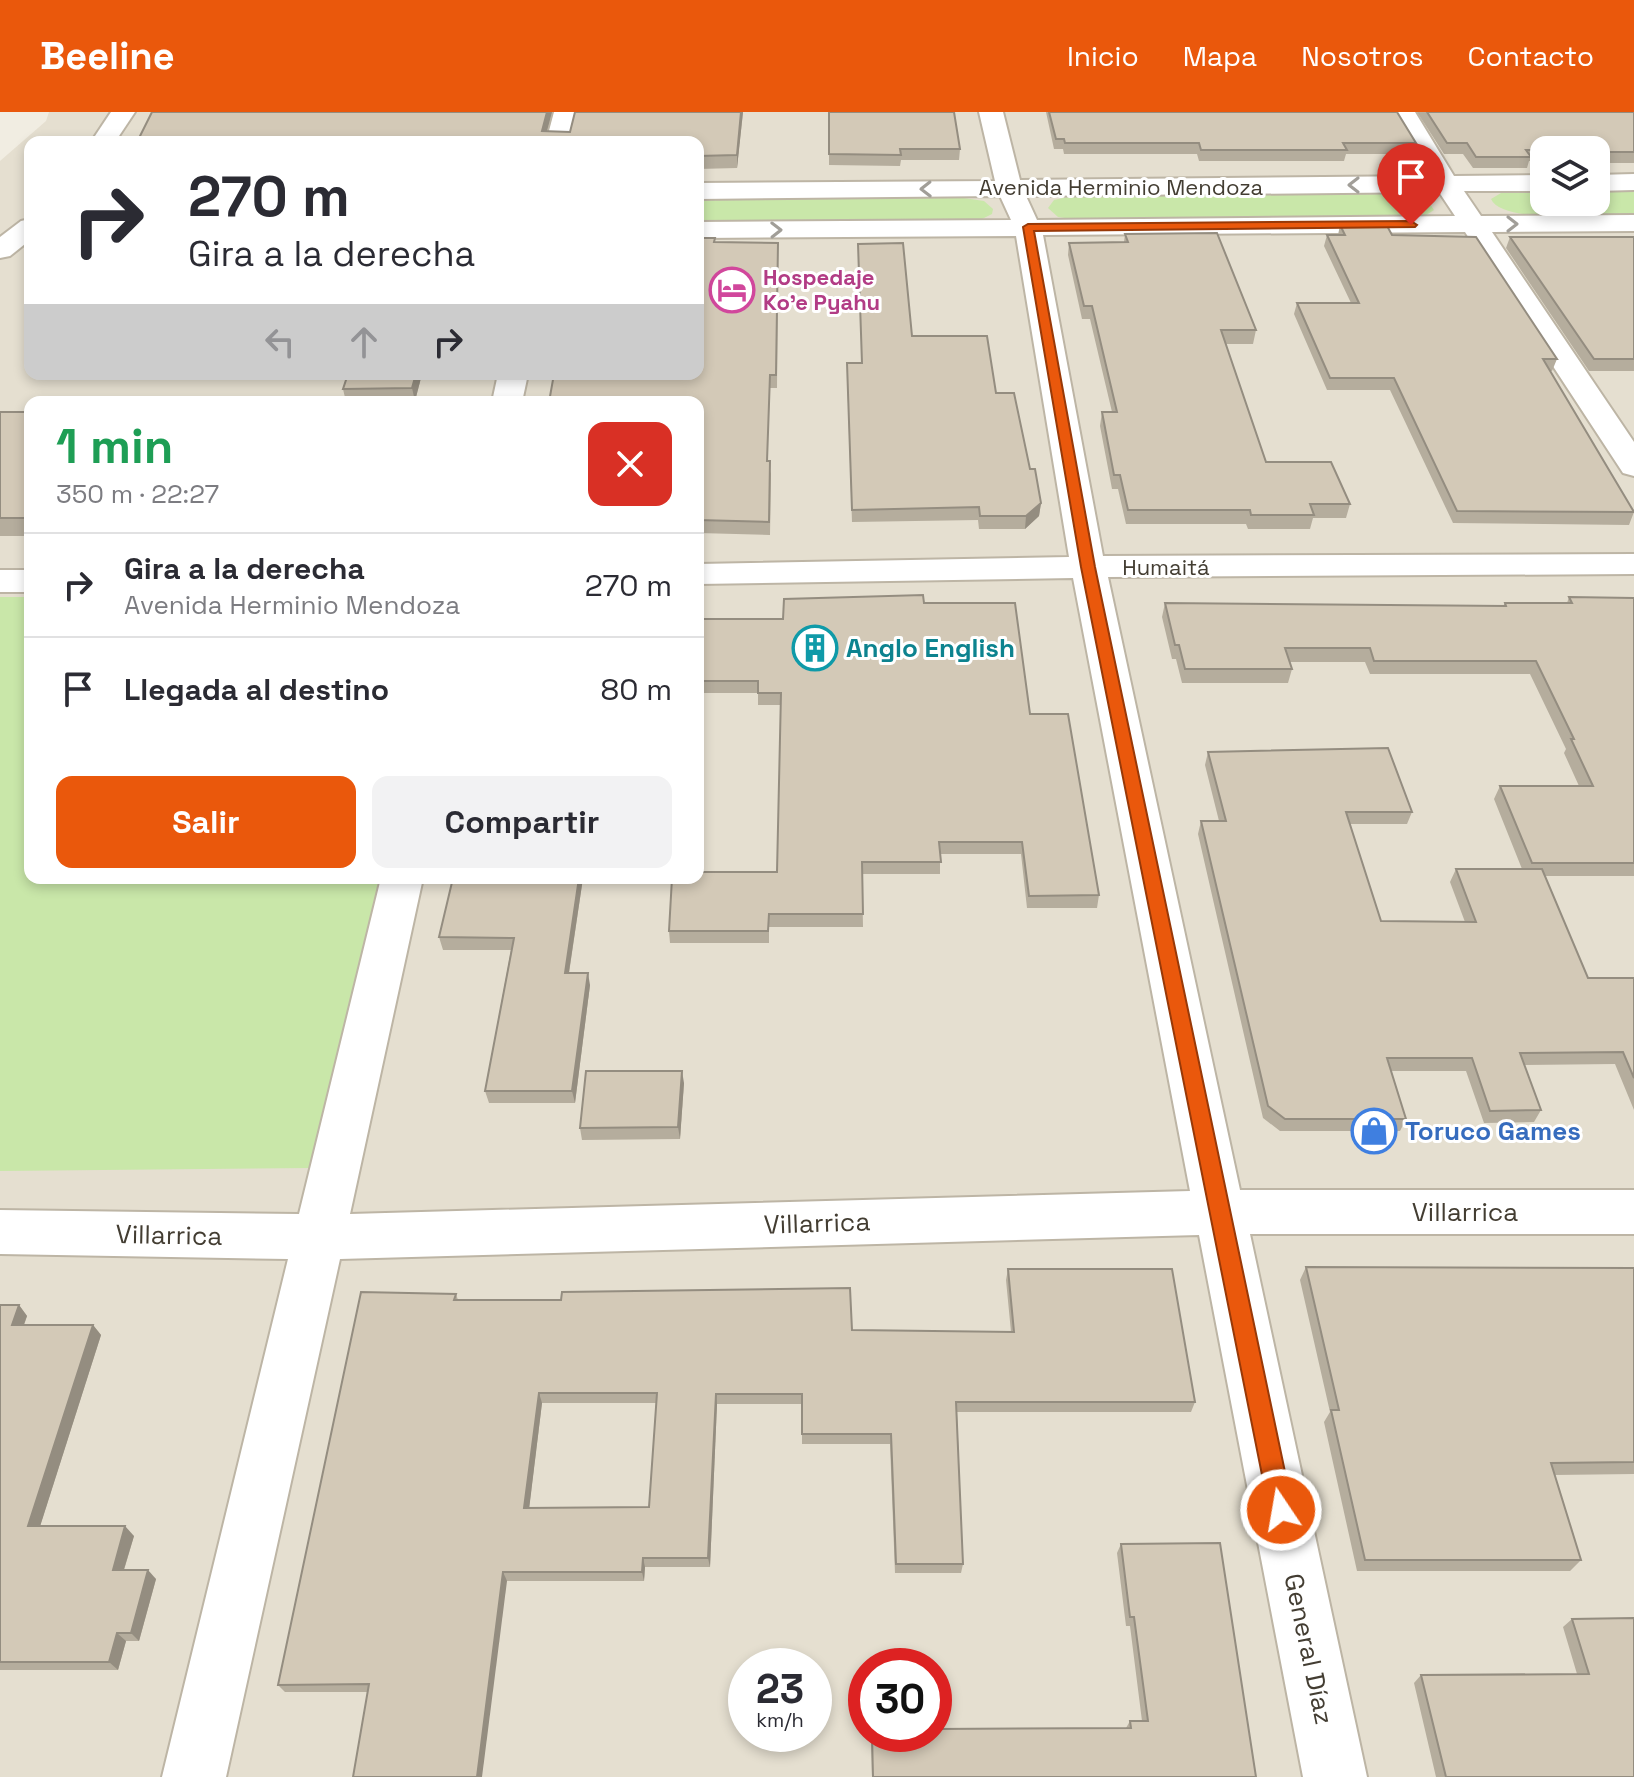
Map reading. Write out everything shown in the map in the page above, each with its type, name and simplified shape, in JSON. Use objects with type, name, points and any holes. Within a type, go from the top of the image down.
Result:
[{"type":"street","points":[[107,136],[123,112]]},
{"type":"street","points":[[560,136],[566,112]]},
{"type":"street","name":"General Díaz","points":[[991,112],[1009,188],[1028,227],[1088,567],[1335,1777]]},
{"type":"street","points":[[1403,112],[1447,185],[1634,466]]},
{"type":"street","points":[[1610,183],[1634,182]]},
{"type":"street","name":"Avenida Herminio Mendoza","points":[[704,191],[1530,183]]},
{"type":"street","name":"Avenida Herminio Mendoza","points":[[704,230],[1634,223]]},
{"type":"street","points":[[0,250],[24,232]]},
{"type":"street","name":"Humaitá","points":[[704,574],[1088,567],[1634,564]]},
{"type":"street","points":[[0,581],[24,581]]},
{"type":"street","points":[[194,1777],[401,884]]},
{"type":"street","name":"Villarrica","points":[[0,1232],[320,1237],[1220,1212],[1634,1212]]},
{"type":"shaded area","points":[[49,112],[1634,112],[1634,1777],[0,1777],[0,161],[24,140],[24,380],[704,380],[704,136],[29,136],[46,121]]},
{"type":"green space","points":[[1610,191],[1634,191],[1634,215],[1610,216]]},
{"type":"green space","points":[[1530,192],[1530,214],[1499,207],[1491,199],[1501,193]]},
{"type":"green space","points":[[1400,194],[1428,201],[1434,210],[1423,217],[1078,220],[1058,217],[1048,208],[1054,200],[1072,196]]},
{"type":"green space","points":[[964,198],[984,201],[993,209],[992,214],[978,221],[704,223],[704,199]]},
{"type":"green space","points":[[1545,216],[1606,216],[1579,217]]},
{"type":"green space","points":[[0,597],[24,597],[24,884],[380,884],[312,1168],[0,1171]]},
{"type":"building","points":[[152,112],[547,112],[542,131],[570,132],[575,112],[741,112],[737,155],[704,156],[704,136],[140,136]]},
{"type":"building","points":[[829,112],[954,112],[960,149],[900,149],[901,155],[829,154]]},
{"type":"building","points":[[1049,112],[1397,112],[1416,143],[1343,143],[1347,150],[1201,150],[1199,143],[1065,143],[1064,139],[1056,139]]},
{"type":"building","points":[[1427,112],[1634,112],[1634,152],[1610,152],[1610,136],[1530,136],[1530,150],[1526,150],[1530,157],[1476,157],[1467,143],[1447,143]]},
{"type":"building","points":[[1386,224],[1392,235],[1476,237],[1557,359],[1543,359],[1634,512],[1457,511],[1394,378],[1330,378],[1297,303],[1359,303],[1327,235],[1345,235],[1340,225]]},
{"type":"building","points":[[1217,233],[1256,330],[1221,330],[1266,462],[1331,462],[1350,504],[1310,504],[1314,515],[1251,515],[1250,510],[1128,510],[1120,475],[1114,475],[1102,412],[1117,412],[1092,306],[1084,306],[1069,243],[1128,242],[1125,234]]},
{"type":"building","points":[[1510,237],[1634,237],[1634,359],[1594,359]]},
{"type":"building","points":[[704,238],[715,238],[714,242],[778,243],[776,375],[770,375],[767,461],[770,461],[769,522],[704,520],[704,396],[550,396],[553,380],[704,380]]},
{"type":"building","points":[[903,243],[912,336],[987,336],[996,393],[1014,393],[1030,469],[1035,469],[1041,503],[1026,516],[980,516],[979,507],[852,510],[847,363],[862,363],[858,244]]},
{"type":"building","points":[[346,380],[414,380],[412,388],[343,389]]},
{"type":"building","points":[[0,412],[24,412],[24,518],[0,518]]},
{"type":"building","points":[[923,595],[924,603],[1015,603],[1030,714],[1068,714],[1099,895],[1029,896],[1022,842],[939,842],[941,862],[862,862],[863,914],[769,914],[768,931],[669,931],[672,884],[704,884],[704,872],[777,872],[781,693],[758,693],[758,681],[704,681],[704,619],[783,619],[784,599]]},
{"type":"building","points":[[1569,597],[1634,598],[1634,863],[1532,863],[1500,786],[1593,786],[1536,661],[1374,661],[1370,648],[1285,648],[1292,669],[1185,669],[1179,645],[1175,645],[1165,603],[1506,606],[1505,603],[1572,603]]},
{"type":"building","points":[[1388,748],[1412,812],[1346,812],[1381,921],[1476,922],[1456,869],[1542,869],[1588,978],[1634,978],[1634,1078],[1623,1052],[1520,1053],[1541,1110],[1490,1111],[1472,1058],[1387,1058],[1406,1119],[1285,1119],[1268,1106],[1201,821],[1226,821],[1208,752]]},
{"type":"building","points":[[452,884],[578,884],[565,973],[588,973],[572,1091],[485,1091],[514,938],[439,937]]},
{"type":"building","points":[[586,1071],[682,1071],[678,1127],[580,1128]]},
{"type":"building","points":[[1306,1267],[1634,1268],[1634,1462],[1551,1463],[1581,1560],[1365,1560],[1331,1410],[1339,1410]]},
{"type":"building","points":[[1008,1269],[1172,1269],[1195,1402],[956,1402],[963,1564],[896,1564],[891,1434],[802,1434],[802,1394],[716,1394],[708,1558],[643,1558],[642,1572],[503,1572],[477,1777],[353,1777],[369,1684],[278,1685],[361,1292],[456,1294],[454,1300],[561,1300],[562,1292],[850,1288],[852,1330],[1014,1332]],"holes":[[[539,1393],[657,1393],[649,1507],[524,1508]]]},
{"type":"building","points":[[0,1305],[19,1305],[12,1325],[93,1325],[28,1526],[125,1526],[113,1570],[148,1570],[131,1633],[117,1633],[109,1662],[0,1662]]},
{"type":"building","points":[[1220,1543],[1256,1777],[873,1777],[872,1752],[952,1752],[952,1729],[1131,1728],[1130,1721],[1148,1721],[1121,1544]]},
{"type":"building","points":[[1634,1618],[1634,1777],[1446,1777],[1421,1675],[1589,1674],[1572,1619]]},
{"type":"place","name":"Hospedaje Ko'e Pyahu","points":[[732,290]]},
{"type":"place","name":"Anglo English","points":[[815,648]]},
{"type":"place","name":"Toruco Games","points":[[1374,1131]]},
{"type":"route","points":[[1281,1510],[1088,567],[1028,227],[1411,225]]}]
